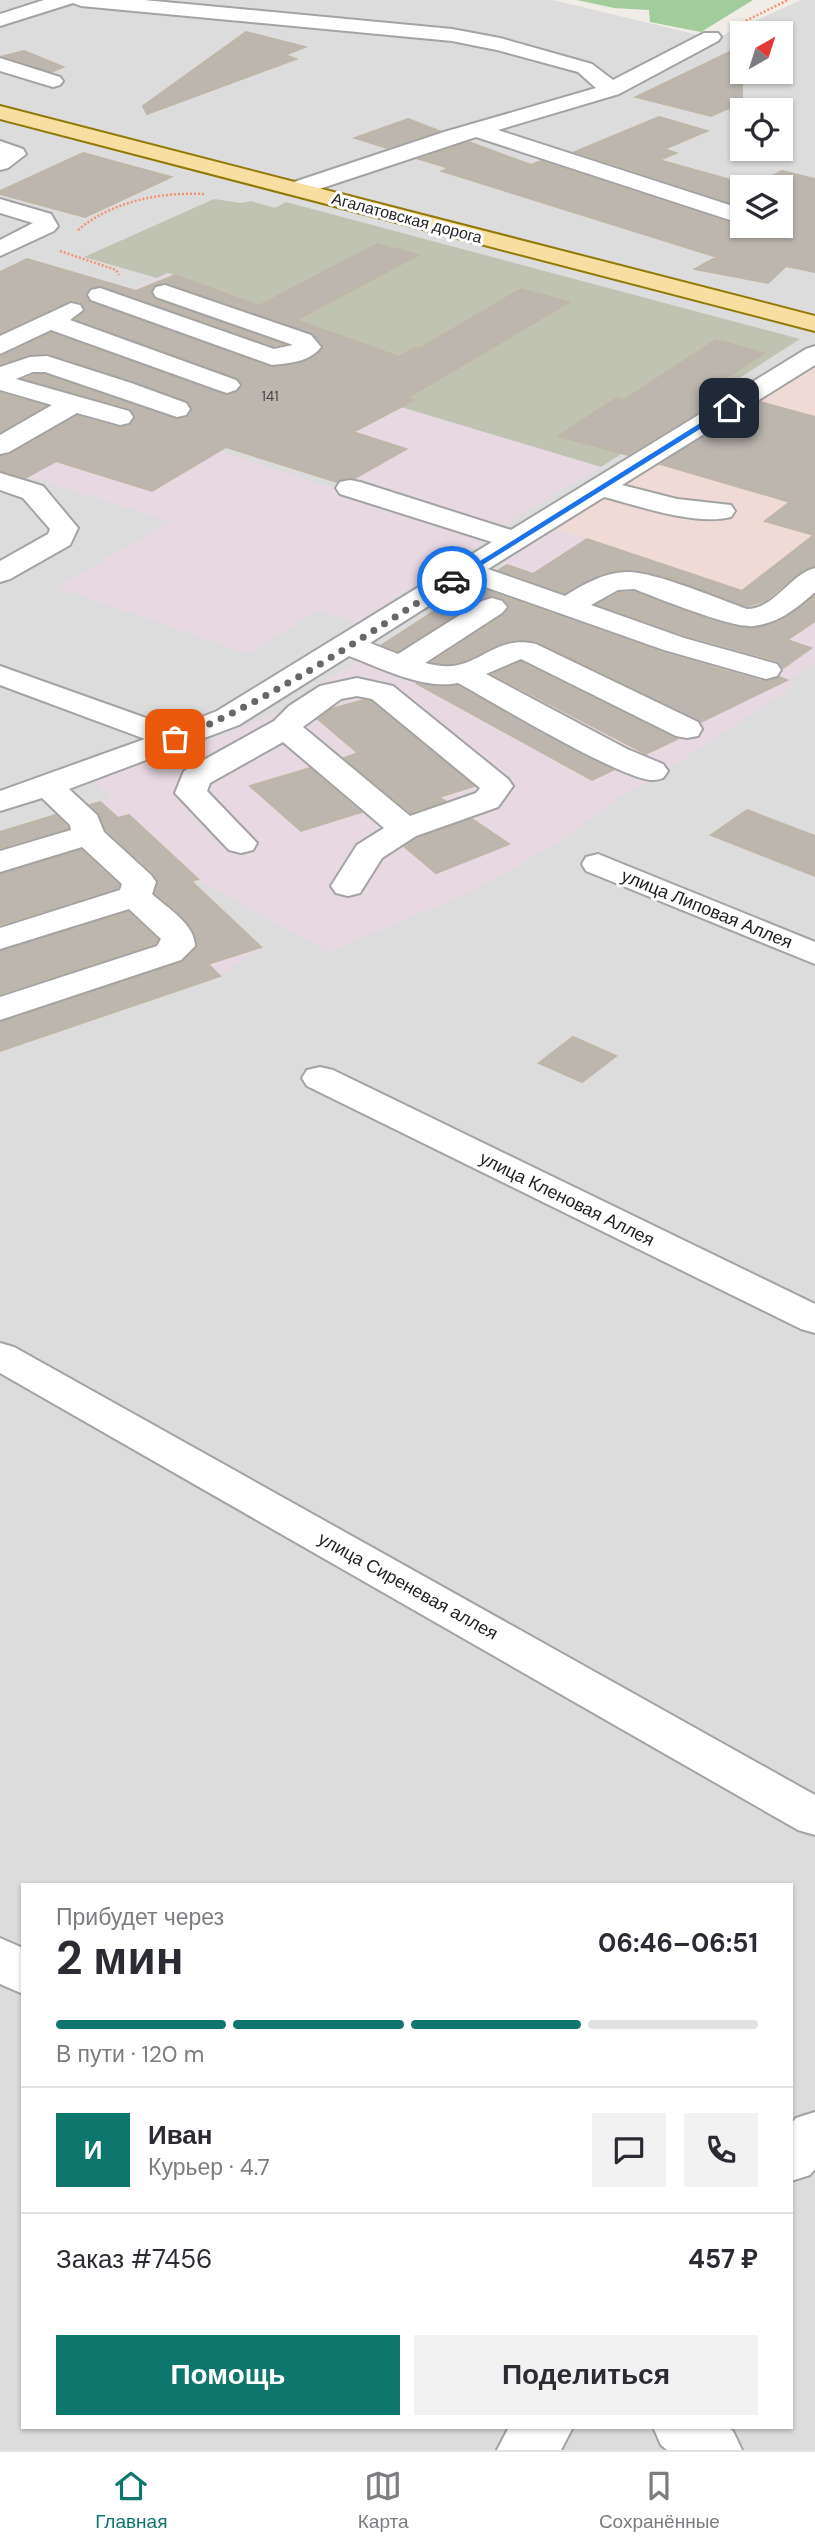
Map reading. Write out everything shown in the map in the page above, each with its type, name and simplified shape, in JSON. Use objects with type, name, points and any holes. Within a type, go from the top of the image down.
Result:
[{"type":"main road","name":"Агалатовская дорога","points":[[0,112],[815,324]]},
{"type":"street","points":[[0,20],[65,0]]},
{"type":"street","points":[[81,0],[452,35],[500,44],[585,68],[612,90]]},
{"type":"street","points":[[296,188],[612,90],[711,37]]},
{"type":"street","points":[[0,64],[53,81]]},
{"type":"street","points":[[476,130],[730,213]]},
{"type":"street","points":[[0,148],[15,154],[0,163]]},
{"type":"street","points":[[0,206],[43,219],[46,226],[8,245]]},
{"type":"street","points":[[0,346],[129,281]]},
{"type":"street","points":[[100,295],[272,357],[293,355],[308,347],[302,340],[165,292]]},
{"type":"street","points":[[49,321],[227,385]]},
{"type":"street","points":[[0,802],[228,718],[815,354]]},
{"type":"street","points":[[5,386],[30,365],[47,364],[177,409]]},
{"type":"street","points":[[5,386],[120,416]]},
{"type":"street","points":[[0,446],[74,404]]},
{"type":"street","points":[[0,481],[33,492],[64,528],[60,539],[0,573]]},
{"type":"street","points":[[350,488],[516,541]]},
{"type":"street","points":[[601,488],[677,507],[720,511]]},
{"type":"street","points":[[466,572],[674,644],[766,670]]},
{"type":"street","points":[[568,607],[605,583],[619,579],[637,581],[745,618],[756,619],[768,615],[815,577]]},
{"type":"street","points":[[403,664],[492,607]]},
{"type":"street","points":[[348,645],[445,676],[463,674],[510,651],[525,650],[687,729]]},
{"type":"street","points":[[463,674],[616,756],[652,771]]},
{"type":"street","points":[[0,675],[175,739]]},
{"type":"street","points":[[294,679],[331,692]]},
{"type":"street","points":[[241,843],[191,793],[195,778],[285,728],[300,713],[331,692],[356,687],[382,692],[497,786],[486,800],[405,829],[369,852],[348,886]]},
{"type":"street","points":[[285,728],[405,829]]},
{"type":"street","points":[[48,786],[86,822],[88,835],[139,882],[135,896]]},
{"type":"street","points":[[0,862],[88,835]]},
{"type":"street","name":"улица Липовая Аллея","points":[[598,864],[815,954]]},
{"type":"street","points":[[0,939],[135,896]]},
{"type":"street","points":[[0,1009],[169,953],[178,946],[178,936],[135,896]]},
{"type":"street","name":"улица Кленовая Аллея","points":[[320,1078],[815,1320]]},
{"type":"street","name":"улица Сиреневая аллея","points":[[0,1356],[815,1816]]},
{"type":"street","points":[[0,1958],[21,1972]]},
{"type":"street","points":[[793,2158],[815,2134]]},
{"type":"street","points":[[526,2450],[543,2429]]},
{"type":"street","points":[[684,2429],[713,2450]]},
{"type":"path","points":[[711,37],[788,0]]},
{"type":"path","points":[[50,247],[87,221],[146,196],[180,192],[208,195]]},
{"type":"path","points":[[8,245],[50,247],[116,270],[129,281]]},
{"type":"shaded area","points":[[0,0],[553,0],[715,39],[730,32],[730,84],[793,84],[793,21],[755,21],[801,0],[815,0],[815,2450],[0,2450]]},
{"type":"shaded area","points":[[214,199],[241,203],[251,201],[275,208],[286,202],[800,339],[601,467],[401,407],[413,400],[295,361],[343,337],[175,275],[167,273],[157,278],[84,257]]},
{"type":"shaded area","points":[[167,273],[344,337],[297,361],[414,400],[403,408],[601,467],[497,529],[278,463],[234,437],[181,418],[157,431],[439,522],[448,529],[484,542],[356,623],[319,610],[248,654],[57,587],[170,522],[0,467],[0,354]]},
{"type":"shaded area","points":[[815,364],[815,534],[742,591],[552,528]]},
{"type":"shaded area","points":[[552,528],[742,591],[815,534],[815,662],[789,680],[797,683],[773,700],[647,783],[621,796],[556,844],[469,893],[328,952],[197,879],[192,881],[261,947],[220,976],[0,1051],[0,832],[111,799],[92,780],[231,732],[279,711],[506,566],[499,562]]},
{"type":"green space","points":[[577,0],[753,0],[701,32],[650,22],[649,10],[614,8]]},
{"type":"building","points":[[246,32],[305,47],[285,55],[296,59],[147,114],[143,106]]},
{"type":"building","points":[[24,51],[63,67],[51,72],[4,56]]},
{"type":"building","points":[[730,52],[730,84],[742,84],[742,98],[730,98],[730,107],[711,116],[636,97]]},
{"type":"building","points":[[659,117],[707,131],[664,149],[676,153],[659,160],[730,180],[730,202],[575,152]]},
{"type":"building","points":[[408,119],[439,131],[387,148],[355,138]]},
{"type":"building","points":[[469,142],[531,165],[541,161],[730,223],[730,238],[793,238],[793,175],[774,175],[782,171],[815,179],[815,272],[786,266],[768,283],[695,269],[717,257],[442,171],[449,168],[419,159]]},
{"type":"building","points":[[83,153],[171,177],[85,217],[0,194],[0,191]]},
{"type":"building","points":[[377,244],[418,255],[296,320],[399,357],[415,348],[419,349],[521,289],[569,302],[407,398],[414,400],[353,432],[406,449],[355,478],[337,482],[226,447],[152,491],[56,461],[25,478],[0,471],[0,456],[10,454],[77,416],[119,428],[130,426],[135,418],[130,408],[24,379],[34,375],[45,375],[176,419],[187,418],[192,410],[187,401],[48,354],[29,355],[0,364],[0,356],[51,333],[226,395],[237,392],[243,385],[237,378],[75,319],[85,309],[81,302],[72,300],[0,333],[0,272],[27,259],[136,291],[175,275],[259,306]],"holes":[[[166,283],[312,333],[323,349],[306,361],[271,367],[90,302],[86,296],[90,287],[101,286],[274,346],[283,344],[155,299],[151,293],[154,286]]]},
{"type":"building","points":[[716,340],[764,353],[711,388],[729,393],[628,455],[558,436],[617,398],[624,400]]},
{"type":"building","points":[[0,393],[45,406],[0,432]]},
{"type":"building","points":[[760,402],[815,417],[815,566],[796,575],[765,601],[747,606],[670,578],[638,570],[617,570],[601,574],[565,593],[499,570],[507,565],[533,574],[587,539],[742,591],[814,535],[765,521],[790,502],[660,464]]},
{"type":"building","points":[[473,586],[663,653],[765,682],[779,677],[787,680],[701,722],[536,641],[511,641],[449,664],[432,662],[504,615],[509,605],[503,598],[493,595],[481,599],[398,651],[382,645]]},
{"type":"building","points":[[634,592],[712,621],[754,629],[781,620],[815,595],[815,621],[787,640],[811,648],[783,668],[778,661],[685,635],[597,604],[619,593]]},
{"type":"building","points":[[521,662],[677,739],[646,754],[492,674]]},
{"type":"building","points":[[416,683],[457,686],[613,770],[592,780]]},
{"type":"building","points":[[364,700],[371,701],[474,786],[439,797],[445,801],[411,813],[344,758],[358,753],[318,719],[331,709]]},
{"type":"building","points":[[310,768],[361,812],[301,831],[250,786]]},
{"type":"building","points":[[100,802],[118,818],[129,815],[198,879],[191,881],[261,947],[208,964],[220,976],[0,1051],[0,1022],[182,962],[197,948],[196,937],[187,922],[155,893],[158,883],[153,873],[106,830],[99,814],[90,805]]},
{"type":"building","points":[[747,810],[815,836],[815,876],[711,835]]},
{"type":"building","points":[[56,815],[68,828],[0,848],[0,832]]},
{"type":"building","points":[[472,819],[509,844],[436,873],[405,847],[417,838]]},
{"type":"building","points":[[81,850],[119,885],[118,888],[0,925],[0,874]]},
{"type":"building","points":[[128,912],[158,940],[155,944],[0,994],[0,951]]},
{"type":"building","points":[[573,1037],[616,1056],[582,1082],[539,1063]]},
{"type":"way so far","points":[[175,739],[228,718],[265,697],[452,581]]},
{"type":"route","points":[[452,581],[729,408]]}]
